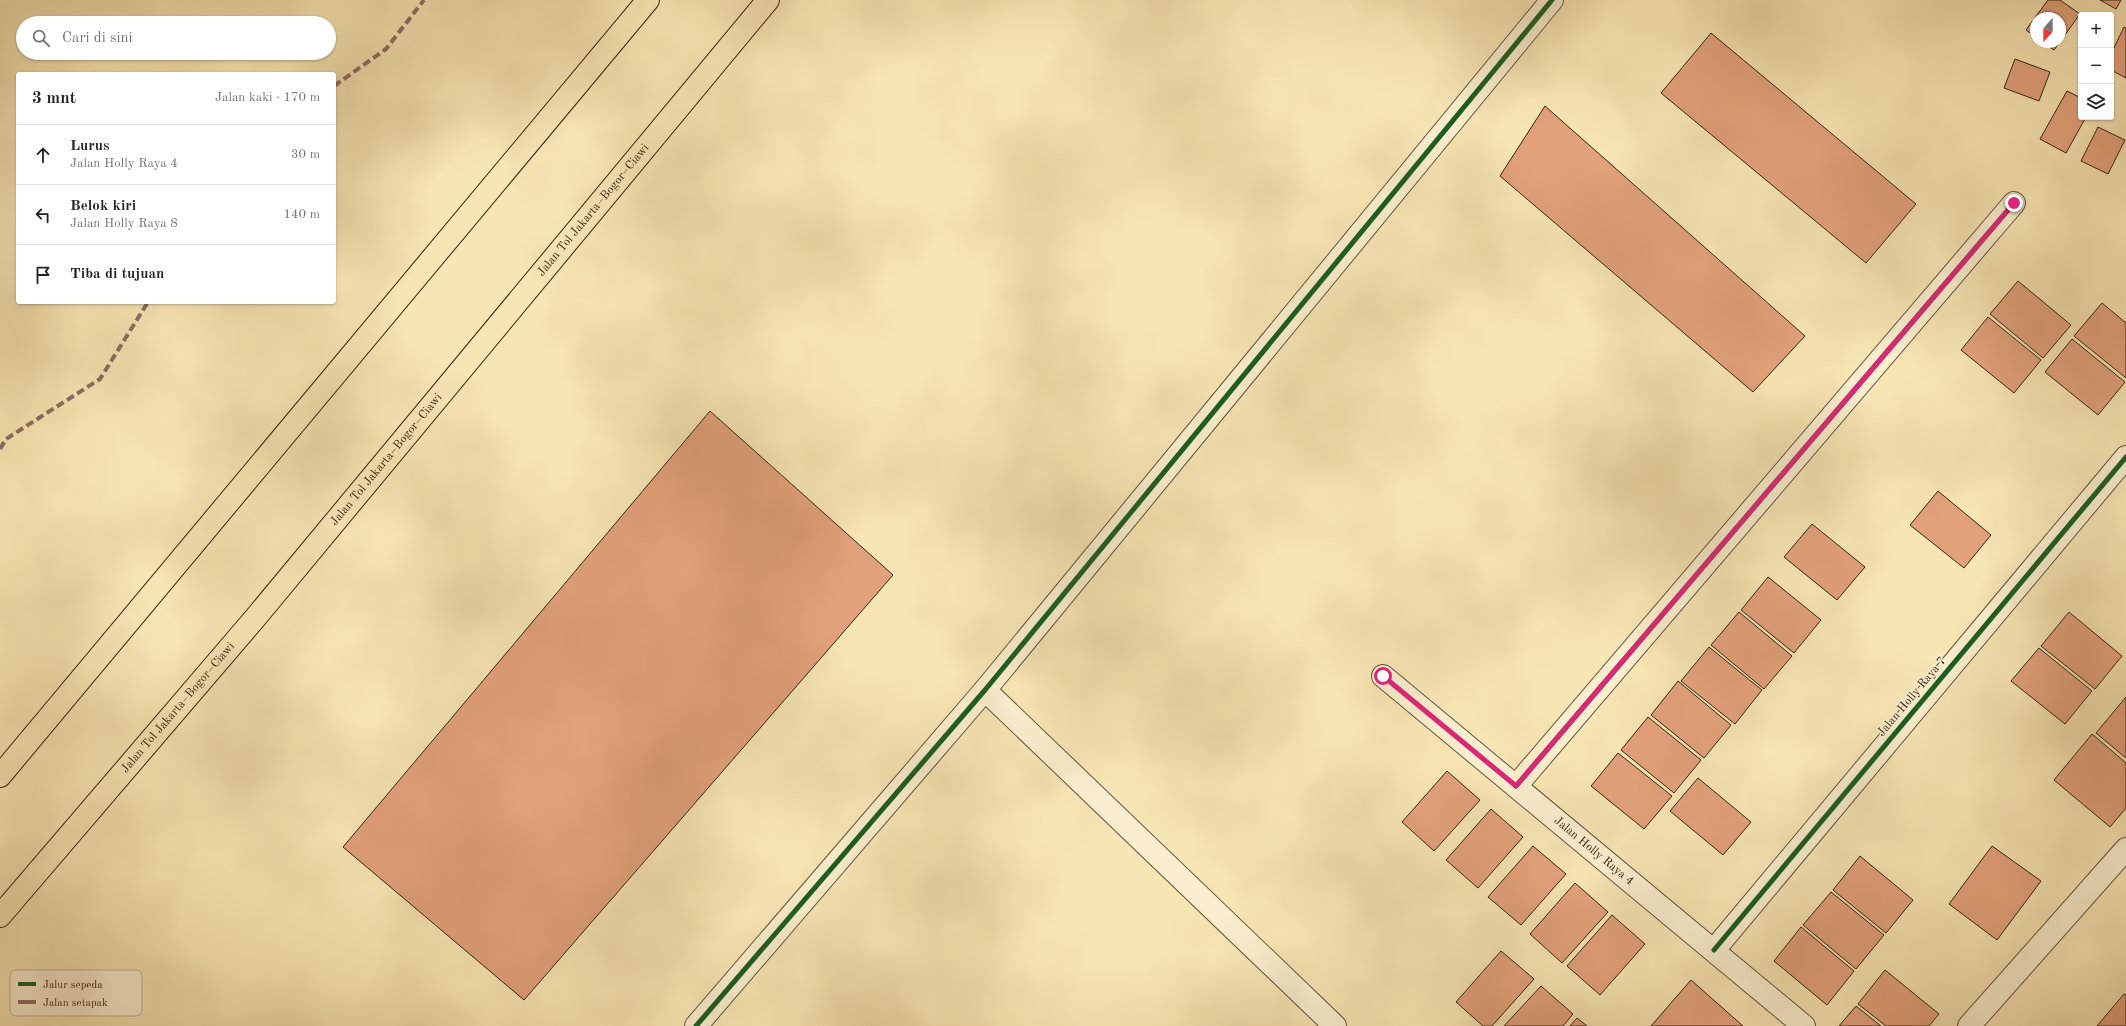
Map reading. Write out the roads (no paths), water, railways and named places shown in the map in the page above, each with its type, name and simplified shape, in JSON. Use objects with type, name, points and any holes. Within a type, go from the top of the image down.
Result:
[{"type":"highway","points":[[0,776],[648,0]]},
{"type":"highway","name":"Jalan Tol Jakarta–Bogor–Ciawi","points":[[0,916],[256,617],[768,0]]},
{"type":"street","points":[[696,1026],[985,690],[1552,0]]},
{"type":"street","points":[[1516,786],[2014,203]]},
{"type":"street","name":"Jalan Holly Raya 7","points":[[1714,950],[2126,457]]},
{"type":"street","name":"Jalan Holly Raya 4","points":[[1383,676],[1804,1026]]},
{"type":"street","points":[[985,690],[1335,1026]]},
{"type":"street","points":[[1969,1026],[2126,849]]}]
